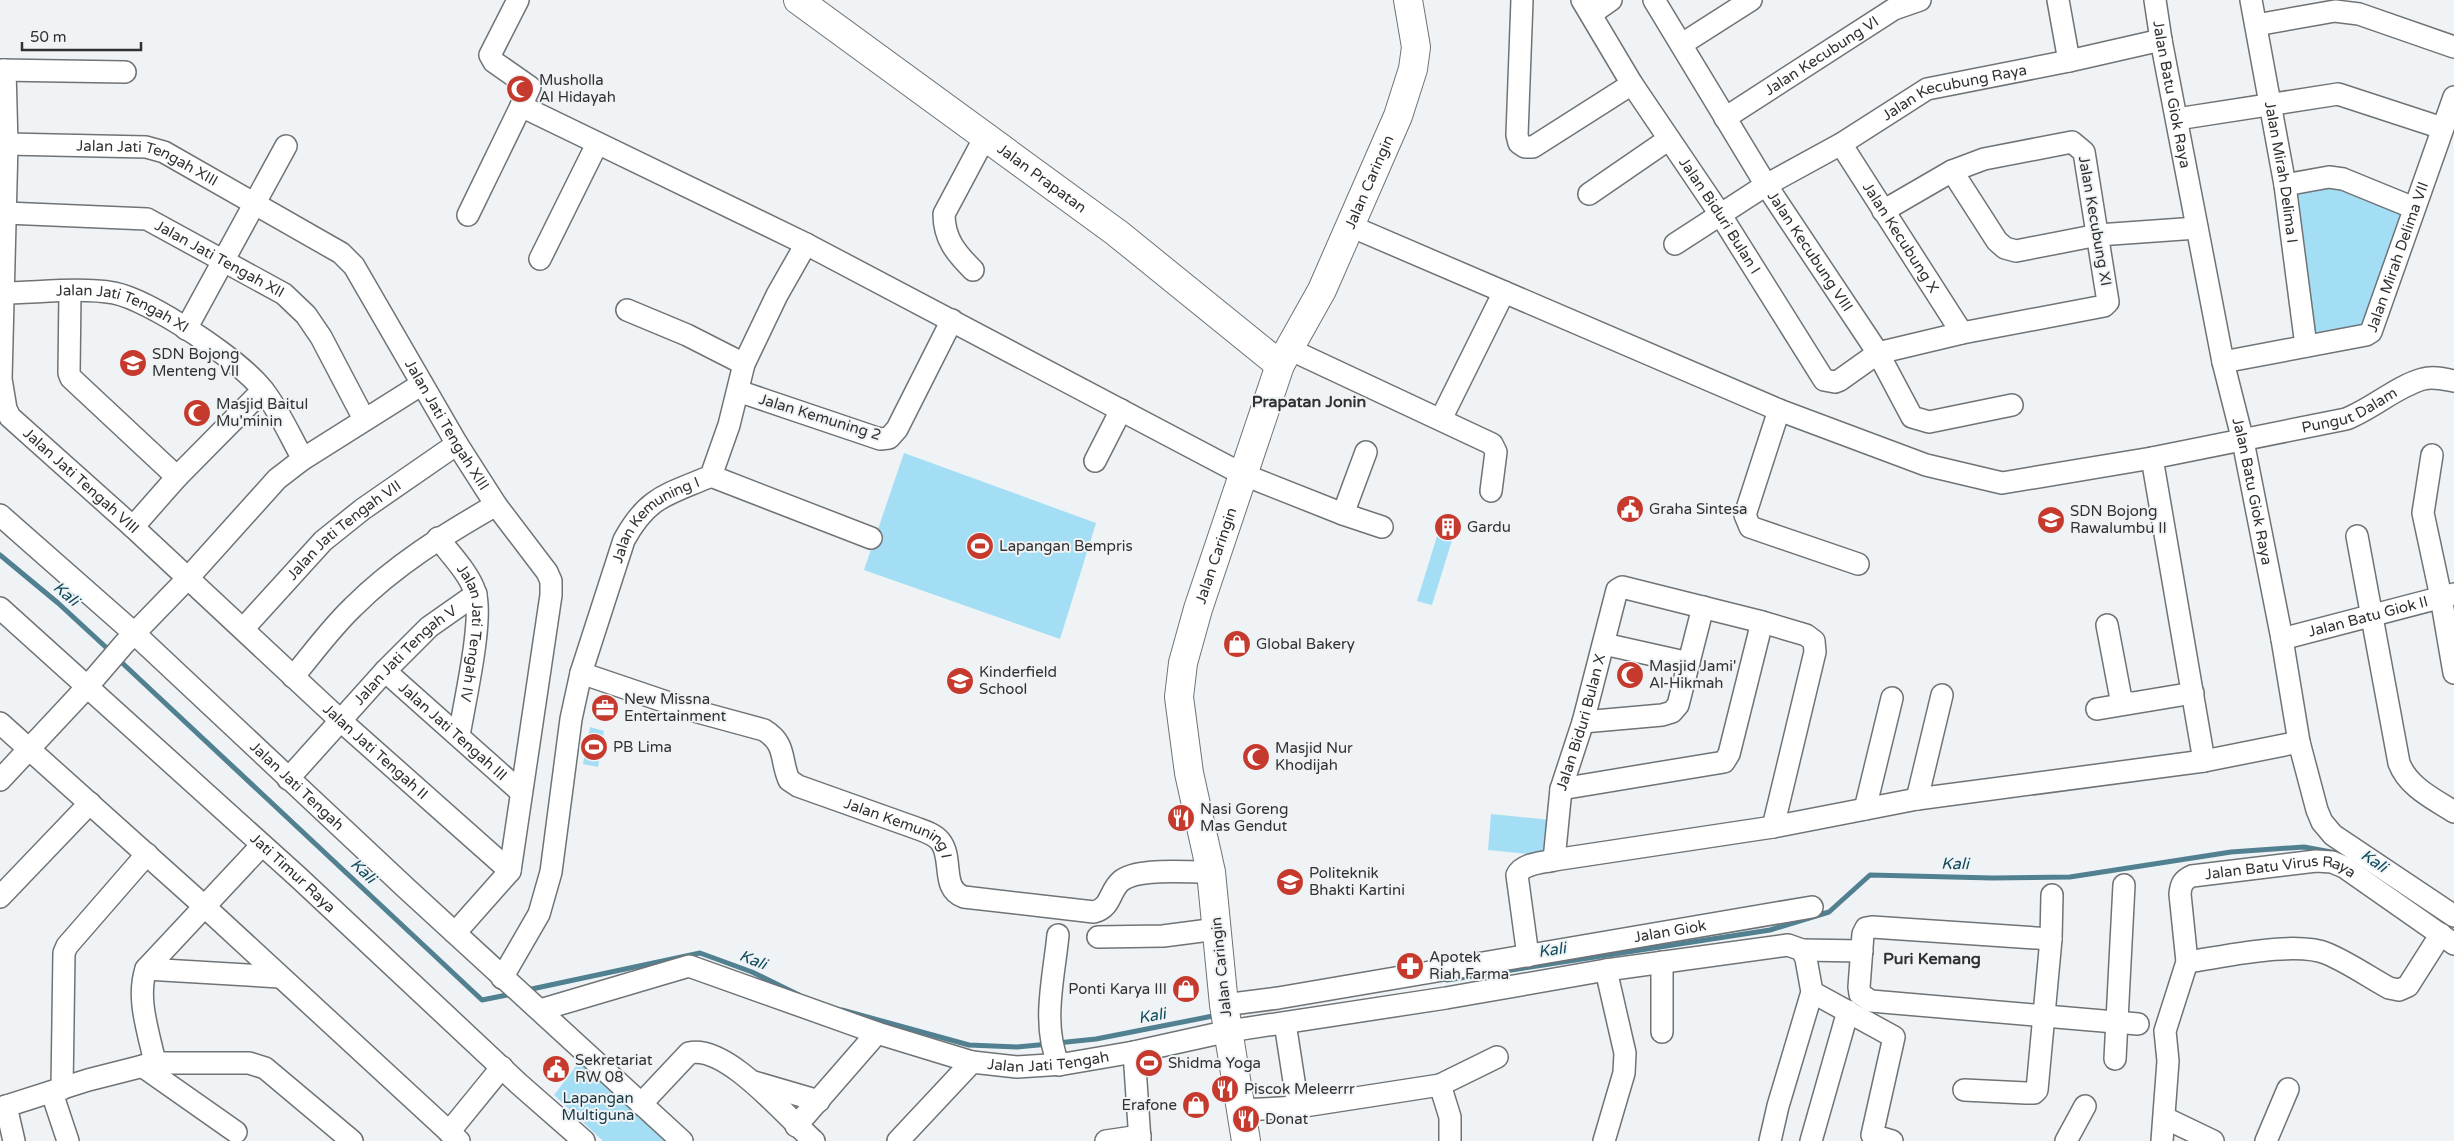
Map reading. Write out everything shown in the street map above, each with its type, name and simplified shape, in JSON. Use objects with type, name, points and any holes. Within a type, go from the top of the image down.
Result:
[{"type":"main road","name":"Jalan Prapatan","points":[[798,0],[1284,357]]},
{"type":"main road","name":"Jalan Caringin","points":[[1246,1141],[1226,1018],[1211,872],[1189,773],[1179,697],[1183,663],[1198,609],[1242,474],[1284,357],[1322,290],[1348,225],[1398,116],[1413,69],[1416,46],[1408,0]]},
{"type":"street","points":[[468,215],[530,87],[494,62],[490,55],[518,0]]},
{"type":"street","points":[[1522,0],[1517,135],[1519,143],[1525,147],[1533,147],[1632,84]]},
{"type":"street","points":[[1587,7],[1610,0]]},
{"type":"street","name":"Jalan Kecubung VIII","points":[[1654,0],[1766,185],[1878,353],[1912,417],[1929,422],[2012,405]]},
{"type":"street","points":[[1682,44],[1751,0]]},
{"type":"street","name":"Jalan Kecubung VI","points":[[1725,118],[1894,9],[1920,0]]},
{"type":"street","points":[[2058,0],[2069,61]]},
{"type":"street","name":"Jalan Batu Giok Raya","points":[[2155,0],[2223,362],[2242,441],[2282,639],[2299,742],[2317,810],[2322,822],[2333,835],[2454,916]]},
{"type":"street","name":"Jalan Mirah Delima I","points":[[2251,0],[2285,185],[2306,346]]},
{"type":"street","name":"Jalan Biduri Bulan I","points":[[1587,7],[1632,84],[1720,214],[1824,380],[1835,382],[1840,380],[1878,353]]},
{"type":"street","points":[[2256,25],[2344,11],[2359,14],[2454,47]]},
{"type":"street","name":"Jalan Kecubung Raya","points":[[1675,244],[1766,185],[1841,144],[1927,88],[2069,61],[2161,40]]},
{"type":"street","points":[[2,70],[125,72]]},
{"type":"street","name":"Jalan Jati Tengah VIII","points":[[2,70],[7,144],[6,213],[1,293],[1,379],[6,409],[10,417],[133,526],[243,629]]},
{"type":"street","points":[[2177,119],[2338,94],[2442,128]]},
{"type":"street","name":"Jalan Mirah Delima VII","points":[[2223,362],[2366,335],[2371,332],[2454,96]]},
{"type":"street","points":[[521,106],[806,244],[1242,474],[1343,514],[1382,527]]},
{"type":"street","points":[[973,270],[948,242],[944,228],[944,214],[985,137]]},
{"type":"street","points":[[1589,194],[1669,139]]},
{"type":"street","name":"Jalan Kecubung XI","points":[[1878,353],[1962,333],[2104,306],[2108,302],[2109,296],[2084,152],[2072,142],[1984,159],[1952,171],[1883,211]]},
{"type":"street","name":"Jalan Jati Tengah XIII","points":[[7,144],[156,149],[325,242],[341,252],[354,266],[457,444],[496,505],[551,581],[544,647],[510,871]]},
{"type":"street","points":[[540,259],[597,144]]},
{"type":"street","name":"Jalan Kecubung X","points":[[1841,144],[1962,333]]},
{"type":"street","points":[[186,328],[286,146]]},
{"type":"street","points":[[1952,171],[1997,241],[2005,248],[2016,251],[2098,235],[2197,228]]},
{"type":"street","points":[[2285,185],[2329,177],[2343,179],[2414,208]]},
{"type":"street","name":"Jalan Jati Tengah XII","points":[[6,213],[147,219],[223,259],[297,304],[321,337],[364,419]]},
{"type":"street","name":"Pungut Dalam","points":[[1348,225],[1778,410],[1926,466],[2002,483],[2152,458],[2346,419],[2360,414],[2423,379],[2438,378],[2454,381]]},
{"type":"street","name":"Jalan Kemuning I","points":[[520,993],[551,872],[570,719],[581,672],[624,540],[648,505],[661,497],[711,476],[729,424],[744,364],[777,295],[806,244]]},
{"type":"street","points":[[70,292],[69,373],[71,378],[177,477]]},
{"type":"street","points":[[1442,420],[1504,292]]},
{"type":"street","name":"Jalan Jati Tengah XI","points":[[1,293],[116,293],[134,300],[186,328],[238,363],[264,390],[303,459]]},
{"type":"street","points":[[627,310],[744,364]]},
{"type":"street","name":"Jalan Kemuning 2","points":[[738,391],[880,440],[889,438],[896,429],[952,320]]},
{"type":"street","points":[[1284,357],[1442,420],[1492,444],[1496,452],[1491,491]]},
{"type":"street","points":[[0,780],[129,639],[188,578],[266,490],[303,459],[422,384]]},
{"type":"street","points":[[133,526],[177,477],[264,390]]},
{"type":"street","points":[[1095,461],[1121,410]]},
{"type":"street","points":[[1778,410],[1745,516],[1746,521],[1750,527],[1858,564]]},
{"type":"street","name":"Jalan Jati Tengah VII","points":[[243,629],[324,541],[363,508],[457,444]]},
{"type":"street","points":[[1343,514],[1366,452]]},
{"type":"street","points":[[2432,455],[2423,513],[2447,596],[2454,674]]},
{"type":"street","points":[[2152,458],[2204,761]]},
{"type":"street","points":[[711,476],[871,538]]},
{"type":"street","points":[[293,676],[353,607],[402,564],[438,538],[496,505]]},
{"type":"street","name":"Jalan Jati Tengah","points":[[0,515],[129,639],[288,779],[682,1141]]},
{"type":"street","points":[[2357,536],[2399,764],[2403,774],[2412,784],[2454,812]]},
{"type":"street","name":"Jalan Jati Tengah IV","points":[[438,538],[473,586],[476,594],[475,637],[459,736]]},
{"type":"street","name":"Jalan Biduri Bulan X","points":[[1554,860],[1561,789],[1583,722],[1617,590],[1622,587],[1703,607]]},
{"type":"street","name":"Jalan Jati Tengah V","points":[[288,779],[385,671],[429,627],[476,594]]},
{"type":"street","name":"Jalan Batu Giok II","points":[[2282,639],[2447,596]]},
{"type":"street","points":[[1583,722],[1672,712],[1678,705],[1703,607],[1806,635],[1814,641],[1815,652],[1774,827]]},
{"type":"street","name":"Jati Timur Raya","points":[[0,608],[92,681],[262,845],[584,1141]]},
{"type":"street","points":[[1561,789],[1724,762],[1729,754],[1762,622]]},
{"type":"street","points":[[2107,625],[2121,699],[2129,703]]},
{"type":"street","name":"Jalan Jati Tengah II","points":[[243,629],[341,721],[510,871]]},
{"type":"street","points":[[1604,644],[1689,663]]},
{"type":"street","name":"Jalan Jati Tengah III","points":[[385,671],[521,792]]},
{"type":"street","name":"Jalan Kemuning I","points":[[581,672],[687,708],[764,730],[773,735],[779,743],[789,780],[798,786],[916,828],[930,834],[941,842],[952,888],[956,894],[964,897],[1094,912],[1102,910],[1108,904],[1117,884],[1129,876],[1143,873],[1211,872]]},
{"type":"street","points":[[2097,709],[2193,693]]},
{"type":"street","points":[[1917,799],[1942,694]]},
{"type":"street","points":[[1865,809],[1892,698]]},
{"type":"street","points":[[0,723],[147,854],[454,1136],[502,1067]]},
{"type":"street","points":[[1528,956],[1517,875],[1520,869],[1526,866],[1554,860],[1774,827],[1917,799],[2204,761],[2299,742]]},
{"type":"street","points":[[0,897],[90,803]]},
{"type":"street","points":[[236,1132],[148,1064],[142,995],[143,980],[146,969],[262,845]]},
{"type":"street","points":[[68,1141],[57,1091],[64,952],[67,946],[147,854]]},
{"type":"street","name":"Jalan Batu Virus Raya","points":[[2187,962],[2180,894],[2180,885],[2184,880],[2192,876],[2316,861],[2332,862],[2344,868],[2447,939]]},
{"type":"street","points":[[455,933],[510,871]]},
{"type":"street","points":[[2115,1059],[2124,885]]},
{"type":"street","points":[[1964,1090],[2034,1093],[2037,1090],[2051,939],[2052,895]]},
{"type":"street","name":"Jalan Giok","points":[[1226,1018],[1528,956],[1812,907]]},
{"type":"street","points":[[2051,939],[1866,928],[1863,934],[1858,987],[1860,994],[1871,1001],[2138,1024]]},
{"type":"street","points":[[1098,937],[1163,936],[1217,930]]},
{"type":"street","points":[[1054,1051],[1049,1030],[1058,935]]},
{"type":"street","points":[[2162,1141],[2168,1061],[2165,1031],[2187,962],[2262,952],[2311,949],[2327,953],[2389,988],[2399,990],[2408,986],[2447,939]]},
{"type":"street","points":[[1226,1018],[1285,1023],[1606,970],[1788,945],[1802,950],[1862,951]]},
{"type":"street","points":[[1770,1141],[1778,1106],[1812,992],[1806,959],[1802,950]]},
{"type":"street","points":[[1662,962],[1662,1032]]},
{"type":"street","points":[[520,993],[689,966],[877,1033],[972,1062]]},
{"type":"street","points":[[146,969],[280,977]]},
{"type":"street","points":[[1604,1141],[1624,1073],[1625,1053],[1606,970]]},
{"type":"street","points":[[1812,992],[1894,1037],[1872,1134],[1892,1141]]},
{"type":"street","points":[[1811,1141],[1848,1011]]},
{"type":"street","name":"Jalan Jati Tengah","points":[[898,1141],[972,1062],[1017,1067],[1054,1051],[1134,1052],[1226,1018]]},
{"type":"street","points":[[1285,1023],[1298,1108]]},
{"type":"street","points":[[796,1126],[877,1033]]},
{"type":"street","points":[[641,1104],[688,1053],[698,1051],[708,1053],[754,1082],[796,1126],[814,1141]]},
{"type":"street","points":[[1106,1141],[1140,1139],[1134,1052]]},
{"type":"street","points":[[1242,1110],[1298,1108],[1440,1085],[1497,1057]]},
{"type":"street","points":[[14,1141],[3,1107],[88,1080],[148,1064],[258,1064],[352,1141]]},
{"type":"street","points":[[754,1082],[819,1101]]},
{"type":"street","points":[[1440,1085],[1450,1117],[1450,1141]]},
{"type":"street","points":[[2266,1141],[2288,1089]]},
{"type":"street","points":[[2066,1141],[2085,1106]]},
{"type":"street","points":[[2165,1118],[2213,1141]]},
{"type":"green space","points":[[2329,177],[2414,208],[2374,324],[2306,346],[2285,185]]},
{"type":"green space","name":"Lapangan Bempris","points":[[904,453],[1096,523],[1060,639],[864,570]]},
{"type":"green space","points":[[1438,533],[1453,537],[1432,605],[1417,601]]},
{"type":"green space","name":"PB Lima","points":[[590,727],[604,731],[598,767],[583,764]]},
{"type":"green space","points":[[1491,814],[1551,820],[1548,856],[1488,850]]},
{"type":"green space","name":"Lapangan Multiguna","points":[[580,1061],[665,1141],[603,1141],[554,1095]]},
{"type":"waterway","name":"Kali","points":[[0,555],[58,603],[110,651]]},
{"type":"waterway","name":"Kali","points":[[118,659],[482,1000],[512,994]]},
{"type":"waterway","name":"Kali","points":[[1447,980],[1770,930],[1829,912],[1870,875],[1992,878],[2070,877],[2231,852],[2304,847],[2342,854],[2348,859]]},
{"type":"waterway","name":"Kali","points":[[527,990],[700,953],[752,972],[799,995]]},
{"type":"waterway","name":"Kali","points":[[842,1010],[969,1045],[1017,1047],[1049,1044]]},
{"type":"waterway","name":"Kali","points":[[1057,1043],[1096,1039],[1218,1015]]},
{"type":"place","name":"Musholla Al Hidayah","points":[[520,89]]},
{"type":"place","name":"SDN Bojong Menteng VII","points":[[133,363]]},
{"type":"place","name":"Masjid Baitul Mu'minin","points":[[197,413]]},
{"type":"place","name":"Graha Sintesa","points":[[1630,509]]},
{"type":"place","name":"SDN Bojong Rawalumbu II","points":[[2051,520]]},
{"type":"place","name":"Gardu","points":[[1448,527]]},
{"type":"place","name":"Lapangan Bempris","points":[[980,546]]},
{"type":"place","name":"Global Bakery","points":[[1237,644]]},
{"type":"place","name":"Masjid Jami' Al-Hikmah","points":[[1630,675]]},
{"type":"place","name":"Kinderfield School","points":[[960,681]]},
{"type":"place","name":"New Missna Entertainment","points":[[605,708]]},
{"type":"place","name":"PB Lima","points":[[594,747]]},
{"type":"place","name":"Masjid Nur Khodijah","points":[[1256,757]]},
{"type":"place","name":"Nasi Goreng Mas Gendut","points":[[1181,818]]},
{"type":"place","name":"Politeknik Bhakti Kartini","points":[[1290,882]]},
{"type":"place","name":"Apotek Riah Farma","points":[[1410,966]]},
{"type":"place","name":"Ponti Karya III","points":[[1186,989]]},
{"type":"place","name":"Shidma Yoga","points":[[1149,1063]]},
{"type":"place","name":"Sekretariat RW 08","points":[[556,1069]]},
{"type":"place","name":"Piscok Meleerrr","points":[[1225,1089]]},
{"type":"place","name":"Erafone","points":[[1196,1105]]},
{"type":"place","name":"Donat","points":[[1246,1119]]},
{"type":"district","name":"Prapatan Jonin","points":[[1309,402]]},
{"type":"district","name":"Puri Kemang","points":[[1932,959]]}]
